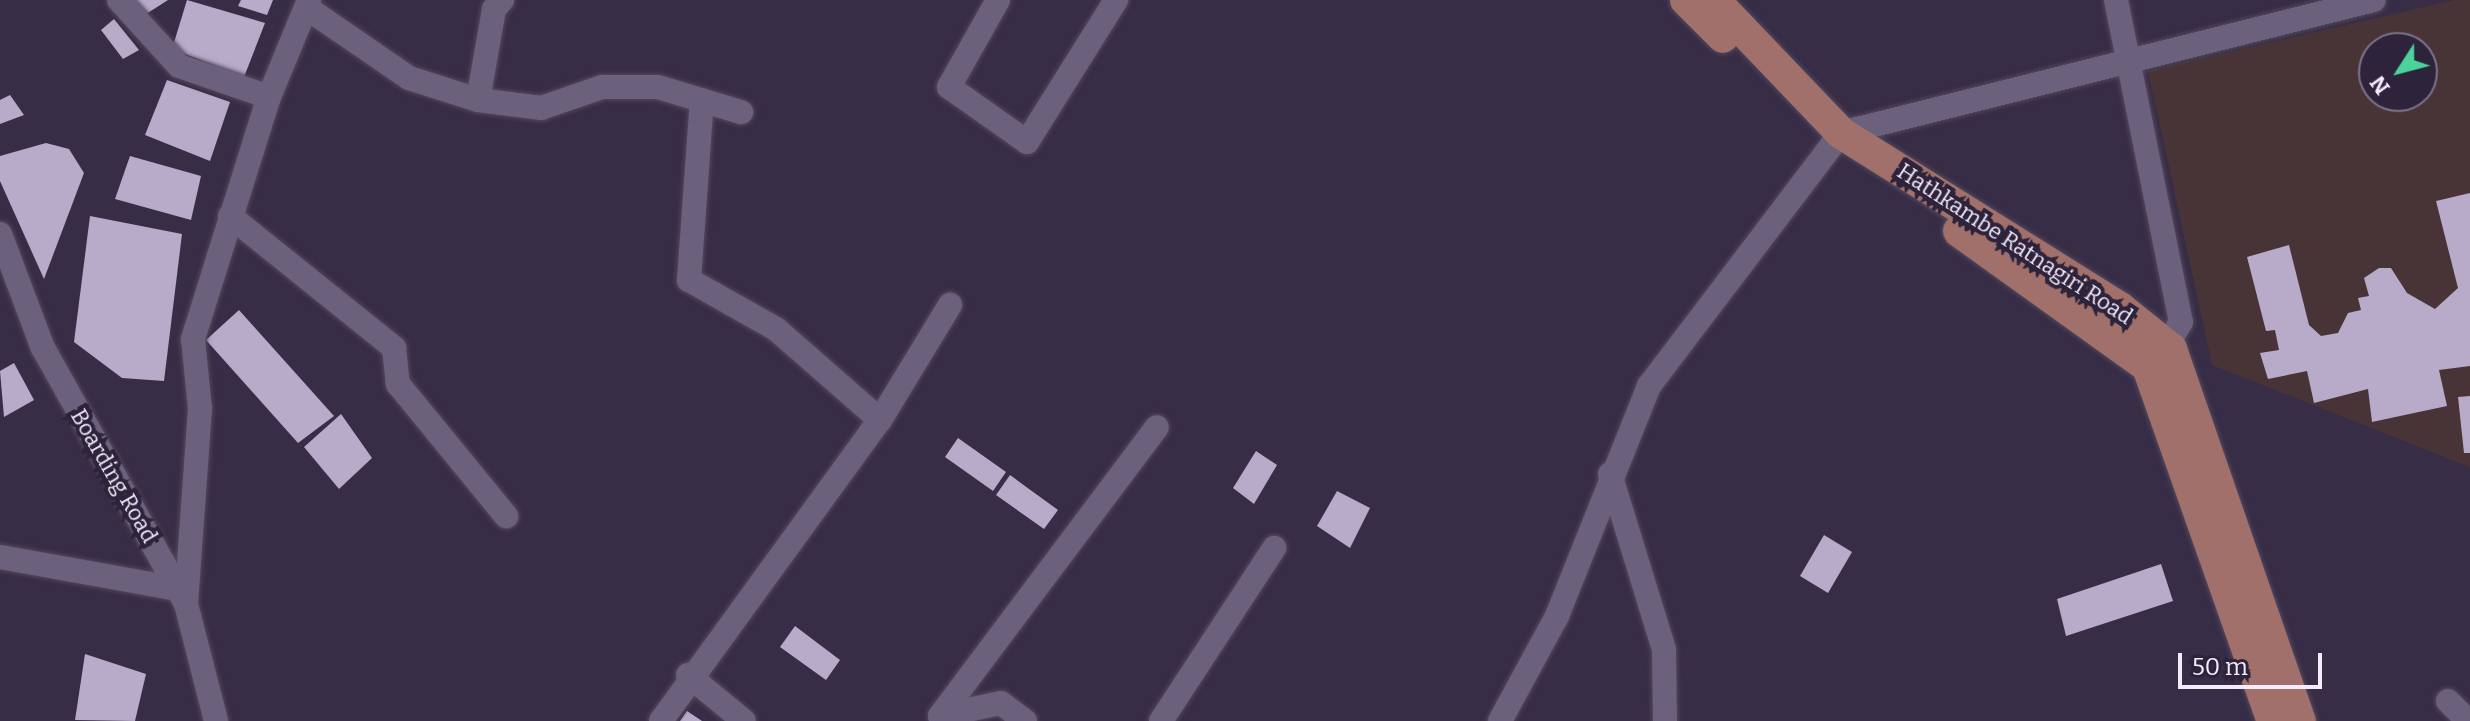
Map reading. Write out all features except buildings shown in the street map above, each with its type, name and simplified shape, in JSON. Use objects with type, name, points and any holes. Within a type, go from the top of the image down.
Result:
[{"type":"main road","points":[[1686,0],[1836,139]]},
{"type":"main road","name":"Hathkambe Ratnagiri Road","points":[[1714,0],[1836,139],[2120,308],[2159,358]]},
{"type":"main road","points":[[2159,358],[2273,721]]},
{"type":"main road","points":[[2159,358],[2300,721]]},
{"type":"street","points":[[119,0],[179,66],[269,97]]},
{"type":"street","points":[[478,100],[494,9],[502,0]]},
{"type":"street","points":[[998,0],[949,87],[1027,142],[1116,0]]},
{"type":"street","points":[[2116,0],[2123,58],[2181,322],[2159,358]]},
{"type":"street","points":[[1500,721],[1557,616],[1610,474],[1649,386],[1836,139],[2123,58],[2374,0]]},
{"type":"street","points":[[0,557],[132,582],[182,596],[200,409],[193,339],[269,97],[308,4],[409,78],[478,100],[541,108],[602,87],[658,87],[741,112]]},
{"type":"street","points":[[702,100],[689,280],[776,329],[880,420]]},
{"type":"street","points":[[230,216],[394,348],[398,384],[506,516]]},
{"type":"street","name":"Boarding Road","points":[[0,234],[42,346],[182,596],[216,721]]},
{"type":"street","points":[[661,721],[688,675],[800,537],[880,420],[950,305]]},
{"type":"street","points":[[935,718],[1157,427]]},
{"type":"street","points":[[1610,474],[1664,650],[1665,721]]},
{"type":"street","points":[[1161,721],[1274,548]]},
{"type":"street","points":[[132,582],[164,564]]},
{"type":"street","points":[[688,675],[744,721]]},
{"type":"street","points":[[2448,701],[2468,721]]},
{"type":"street","points":[[935,718],[1001,703],[1025,721]]},
{"type":"shaded area","points":[[2454,0],[2470,0],[2470,467],[2212,365],[2148,71]]}]
